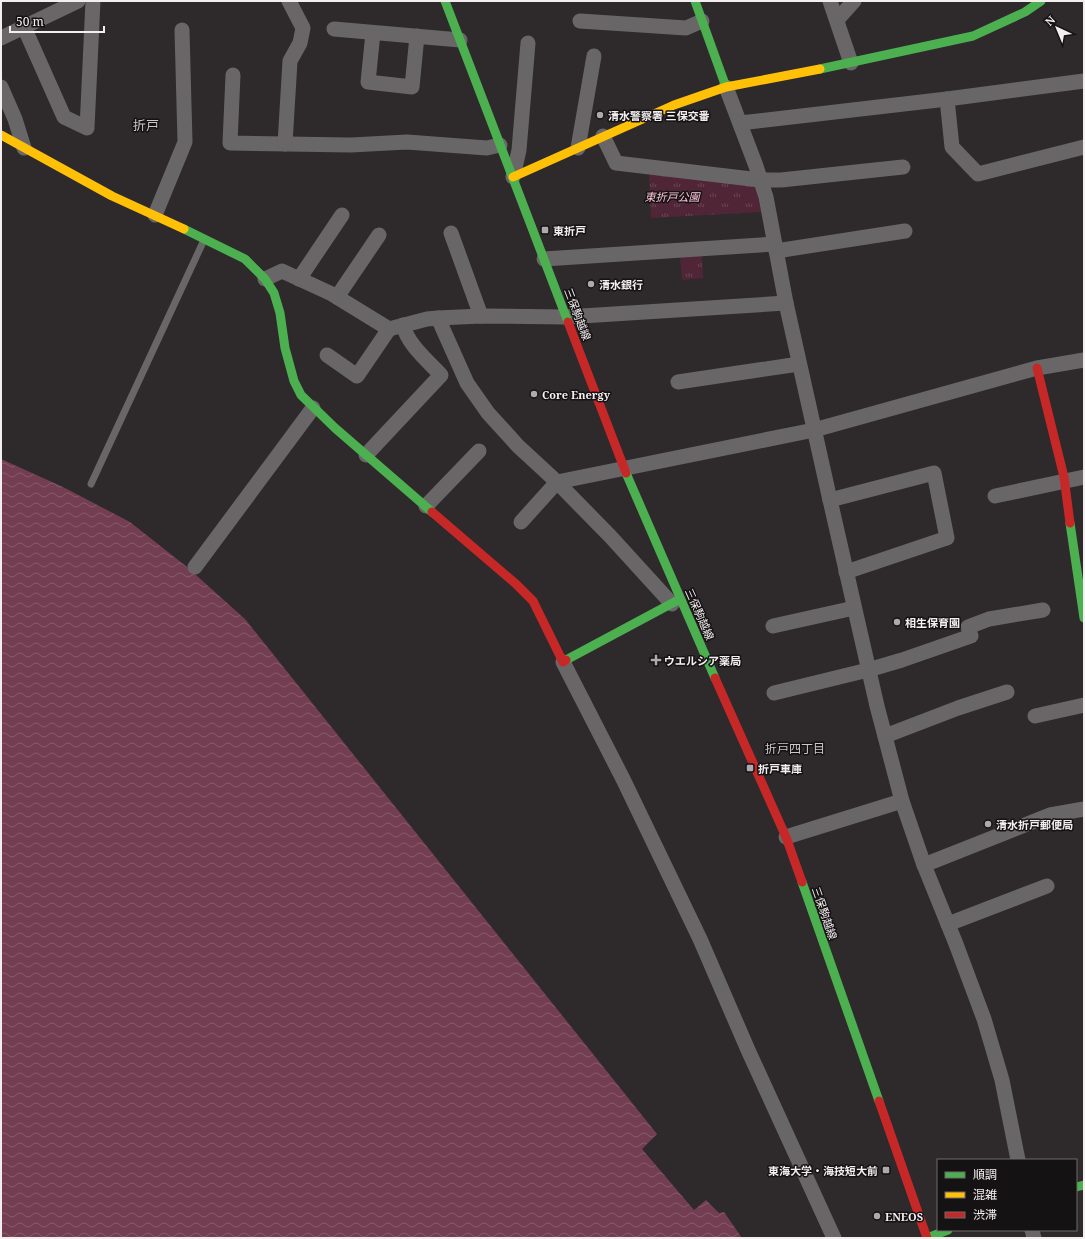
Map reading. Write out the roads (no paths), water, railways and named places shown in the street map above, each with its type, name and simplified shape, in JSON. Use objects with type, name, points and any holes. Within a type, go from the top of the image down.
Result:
[{"type":"street","points":[[1,38],[24,27],[51,7],[78,1]]},
{"type":"street","points":[[24,27],[64,117],[87,128],[93,1]]},
{"type":"street","points":[[285,144],[290,61],[300,43],[303,28],[289,1]]},
{"type":"street","name":"三保駒越線","points":[[445,1],[676,601],[786,837],[927,1238]]},
{"type":"street","points":[[695,1],[766,197],[799,364],[868,670],[902,801],[924,865],[984,1019],[1002,1080],[1018,1159]]},
{"type":"street","points":[[830,1],[851,63]]},
{"type":"street","points":[[836,20],[854,1]]},
{"type":"street","points":[[513,177],[674,105],[726,87],[851,63],[973,36],[1025,12],[1040,1]]},
{"type":"street","points":[[580,21],[686,28],[702,21]]},
{"type":"street","points":[[155,215],[185,142],[182,30]]},
{"type":"street","points":[[334,30],[460,40]]},
{"type":"street","points":[[373,33],[368,82],[412,87],[417,36]]},
{"type":"street","points":[[513,177],[519,150],[528,44]]},
{"type":"street","points":[[578,148],[594,56]]},
{"type":"street","points":[[233,75],[230,143],[351,145],[407,142],[487,148],[500,145]]},
{"type":"street","points":[[740,123],[947,99],[1084,81]]},
{"type":"street","points":[[1,87],[15,119],[24,148]]},
{"type":"street","points":[[947,99],[952,147],[978,174],[1084,147]]},
{"type":"street","points":[[1,136],[112,196],[205,238],[245,259],[265,279],[274,293],[280,313],[294,381],[301,395],[313,408],[516,584],[533,601],[623,778],[700,939],[748,1050],[834,1238]]},
{"type":"street","points":[[603,136],[616,163],[760,180],[781,180],[903,167]]},
{"type":"street","points":[[299,279],[342,215]]},
{"type":"street","points":[[544,258],[775,248],[905,231]]},
{"type":"street","points":[[451,233],[482,316]]},
{"type":"street","points":[[337,297],[379,234]]},
{"type":"street","points":[[265,279],[282,271],[337,297],[389,329]]},
{"type":"street","points":[[327,355],[357,376],[389,329],[428,319],[482,316],[566,317],[786,303]]},
{"type":"street","points":[[438,318],[467,383],[488,413],[518,446],[557,482],[676,601],[563,662]]},
{"type":"street","points":[[366,455],[441,375],[413,345],[405,332],[404,325]]},
{"type":"street","points":[[521,522],[557,482],[814,430],[1037,368],[1084,360]]},
{"type":"street","points":[[678,382],[799,364]]},
{"type":"street","points":[[1037,368],[1065,481],[1073,549],[1084,618]]},
{"type":"street","points":[[195,566],[313,408]]},
{"type":"street","points":[[426,506],[479,451]]},
{"type":"street","points":[[830,500],[934,473],[947,538],[846,572]]},
{"type":"street","points":[[995,496],[1084,477]]},
{"type":"street","points":[[773,626],[854,608]]},
{"type":"street","points":[[774,693],[902,660],[971,636],[968,627],[989,619],[1043,610]]},
{"type":"street","points":[[885,736],[958,708],[1007,692]]},
{"type":"street","points":[[1035,716],[1084,705]]},
{"type":"street","points":[[786,837],[902,801]]},
{"type":"street","points":[[924,865],[1050,815],[1084,809]]},
{"type":"street","points":[[948,924],[1047,886]]},
{"type":"street","points":[[927,1238],[945,1231]]},
{"type":"lane","points":[[91,484],[205,238]]},
{"type":"water","points":[[1,459],[63,487],[130,522],[187,567],[245,619],[657,1134],[642,1149],[694,1210],[706,1200],[719,1213],[724,1212],[742,1238],[1,1238]]},
{"type":"place","name":"清水警察署 三保交番","points":[[600,115]]},
{"type":"place","name":"東折戸","points":[[545,230]]},
{"type":"place","name":"清水銀行","points":[[591,284]]},
{"type":"place","name":"Core Energy","points":[[534,394]]},
{"type":"place","name":"相生保育園","points":[[897,622]]},
{"type":"place","name":"ウエルシア薬局","points":[[656,660]]},
{"type":"place","name":"折戸車庫","points":[[750,768]]},
{"type":"place","name":"清水折戸郵便局","points":[[988,824]]},
{"type":"place","name":"東海大学・海技短大前","points":[[886,1170]]},
{"type":"place","name":"ENEOS","points":[[877,1216]]},
{"type":"district","name":"折戸","points":[[146,125]]},
{"type":"district","name":"折戸四丁目","points":[[795,748]]},
{"type":"park label","name":"東折戸公園","points":[[672,196]]}]
